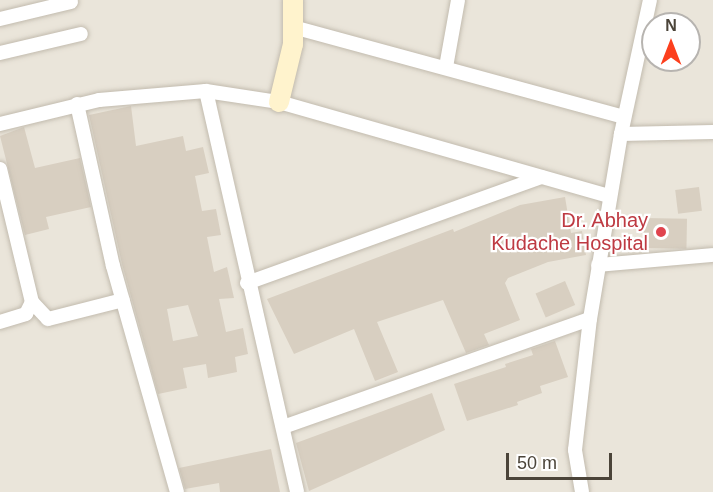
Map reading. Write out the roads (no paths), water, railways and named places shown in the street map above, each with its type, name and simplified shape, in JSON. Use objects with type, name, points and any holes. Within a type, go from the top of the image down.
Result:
[{"type":"main road","points":[[279,102],[293,44],[293,0]]},
{"type":"street","points":[[446,67],[458,0]]},
{"type":"street","points":[[582,492],[575,450],[590,320],[609,196],[650,0]]},
{"type":"street","points":[[0,18],[71,2]]},
{"type":"street","points":[[293,27],[624,117]]},
{"type":"street","points":[[0,53],[81,34]]},
{"type":"street","points":[[206,91],[247,283],[297,492]]},
{"type":"street","points":[[0,124],[77,104],[135,95],[206,91],[279,102],[609,196]]},
{"type":"street","points":[[77,104],[123,300],[177,492]]},
{"type":"street","points":[[621,134],[713,132]]},
{"type":"street","points":[[0,169],[32,302],[48,320],[123,300]]},
{"type":"street","points":[[247,283],[541,177]]},
{"type":"street","points":[[598,265],[713,255]]},
{"type":"street","points":[[0,322],[26,314],[32,302]]},
{"type":"street","points":[[283,427],[590,320]]},
{"type":"place","name":"Dr. Abhay Kudache Hospital","points":[[661,232]]}]
